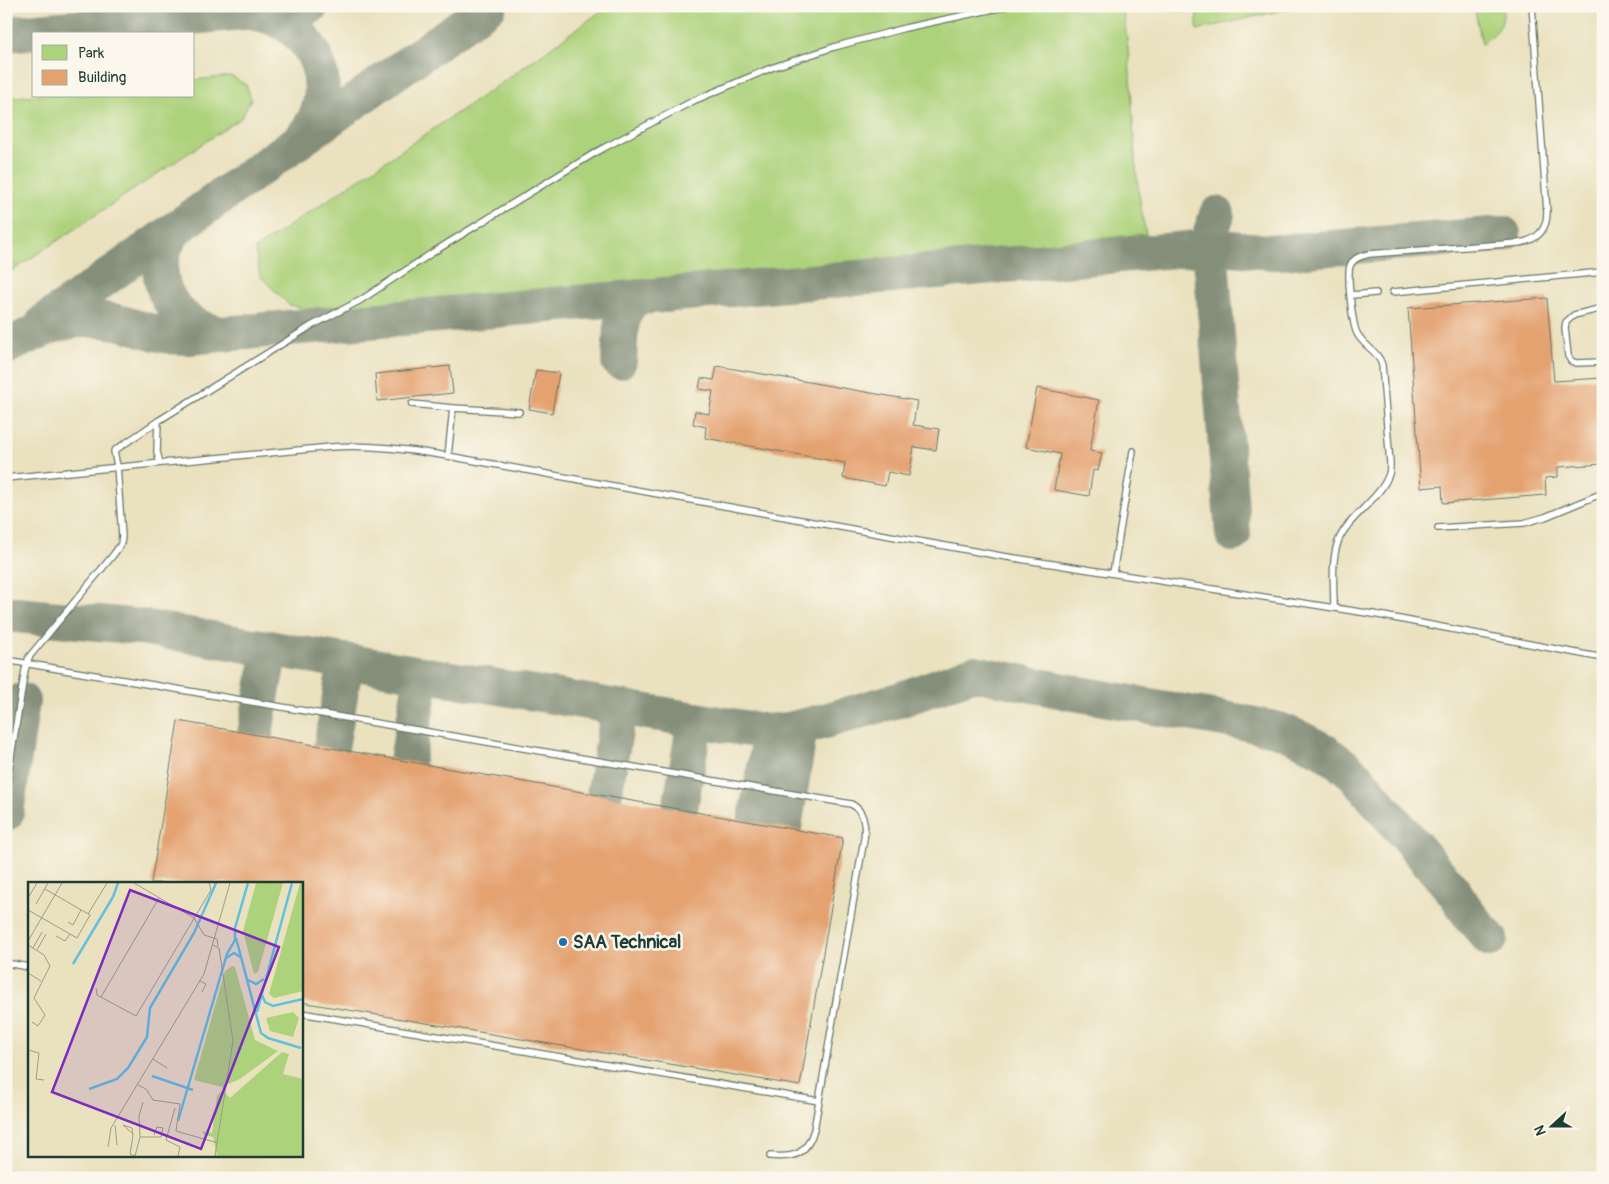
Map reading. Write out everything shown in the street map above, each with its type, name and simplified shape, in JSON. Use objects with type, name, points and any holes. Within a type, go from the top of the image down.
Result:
[{"type":"lane","points":[[6,788],[27,663],[33,650],[101,570],[120,544],[122,536],[117,466],[114,450],[158,420],[311,326],[361,300],[435,251],[598,151],[693,101],[761,72],[812,54],[905,28],[1008,6]]},
{"type":"lane","points":[[1334,608],[1335,554],[1338,541],[1355,517],[1380,490],[1389,474],[1390,463],[1382,365],[1377,354],[1357,335],[1352,319],[1350,266],[1355,259],[1361,256],[1519,243],[1531,240],[1546,227],[1547,212],[1532,6]]},
{"type":"lane","points":[[1393,292],[1603,272]]},
{"type":"lane","points":[[1351,295],[1376,293]]},
{"type":"lane","points":[[1603,308],[1572,316],[1567,320],[1564,328],[1568,356],[1571,361],[1576,363],[1603,362]]},
{"type":"lane","points":[[412,404],[519,412]]},
{"type":"lane","points":[[448,456],[453,408]]},
{"type":"lane","points":[[158,420],[157,452],[160,463]]},
{"type":"lane","points":[[6,478],[117,466],[357,445],[383,446],[448,456],[1001,556],[1334,608],[1603,658]]},
{"type":"lane","points":[[1113,573],[1133,451]]},
{"type":"lane","points":[[1438,528],[1524,523],[1545,517],[1603,493]]},
{"type":"lane","points":[[6,660],[856,806],[863,820],[864,838],[814,1130],[810,1142],[802,1153],[791,1156],[770,1156]]},
{"type":"lane","points":[[6,963],[28,967]]},
{"type":"lane","points":[[302,1013],[819,1101]]},
{"type":"green space","points":[[608,6],[1122,6],[1129,63],[1137,178],[1146,234],[660,281],[307,309],[289,305],[260,276],[255,249],[506,80]]},
{"type":"green space","points":[[1142,6],[1302,6],[1197,30],[1197,12],[1142,9]]},
{"type":"green space","points":[[1474,6],[1503,6],[1499,28],[1482,44]]},
{"type":"green space","points":[[231,76],[246,85],[251,99],[241,118],[6,275],[6,98],[32,95],[32,98],[195,98],[195,80]]},
{"type":"building","points":[[1547,298],[1554,381],[1603,378],[1603,464],[1558,467],[1558,477],[1545,478],[1546,495],[1443,503],[1442,486],[1421,488],[1408,308]]},
{"type":"building","points":[[450,366],[453,393],[377,401],[375,374]]},
{"type":"building","points":[[717,366],[917,401],[913,425],[939,429],[936,450],[914,447],[909,476],[888,472],[885,486],[843,478],[845,463],[705,438],[706,427],[693,424],[695,411],[709,414],[713,391],[699,389],[701,378],[714,380]]},
{"type":"building","points":[[536,370],[559,373],[552,413],[529,409]]},
{"type":"building","points":[[1037,388],[1099,400],[1090,451],[1102,453],[1098,471],[1093,470],[1089,496],[1054,490],[1060,454],[1026,447]]},
{"type":"building","name":"SAA Technical","points":[[178,721],[843,838],[800,1086],[302,1002],[302,882],[151,882]]},
{"type":"taxiway","points":[[6,34],[311,6]]},
{"type":"taxiway","points":[[44,322],[489,6]]},
{"type":"taxiway","points":[[255,13],[276,19],[294,30],[308,45],[317,62],[321,81],[321,101],[314,121],[301,139]]},
{"type":"taxiway","points":[[1217,214],[1211,232],[1210,247],[1233,534]]},
{"type":"taxiway","points":[[177,228],[166,244],[161,261],[161,278],[166,294],[175,308],[188,320],[204,329],[222,334]]},
{"type":"taxiway","points":[[6,347],[34,333],[75,320],[104,320],[154,333],[188,337],[1210,247],[1281,252],[1503,234]]},
{"type":"taxiway","points":[[619,361],[623,317],[631,302],[638,297]]},
{"type":"taxiway","points":[[6,614],[141,627],[767,732],[789,730],[902,699],[974,673],[1279,730],[1324,751],[1347,768],[1455,893],[1470,916],[1490,939]]},
{"type":"taxiway","points":[[255,734],[270,648]]},
{"type":"taxiway","points":[[331,748],[346,661]]},
{"type":"taxiway","points":[[407,761],[422,675]]},
{"type":"taxiway","points":[[6,813],[22,701]]},
{"type":"taxiway","points":[[604,796],[619,708]]},
{"type":"taxiway","points":[[680,809],[695,720]]},
{"type":"taxiway","points":[[784,828],[800,728]]},
{"type":"taxiway","points":[[755,823],[771,732]]},
{"type":"place","name":"SAA Technical","points":[[563,942]]}]
